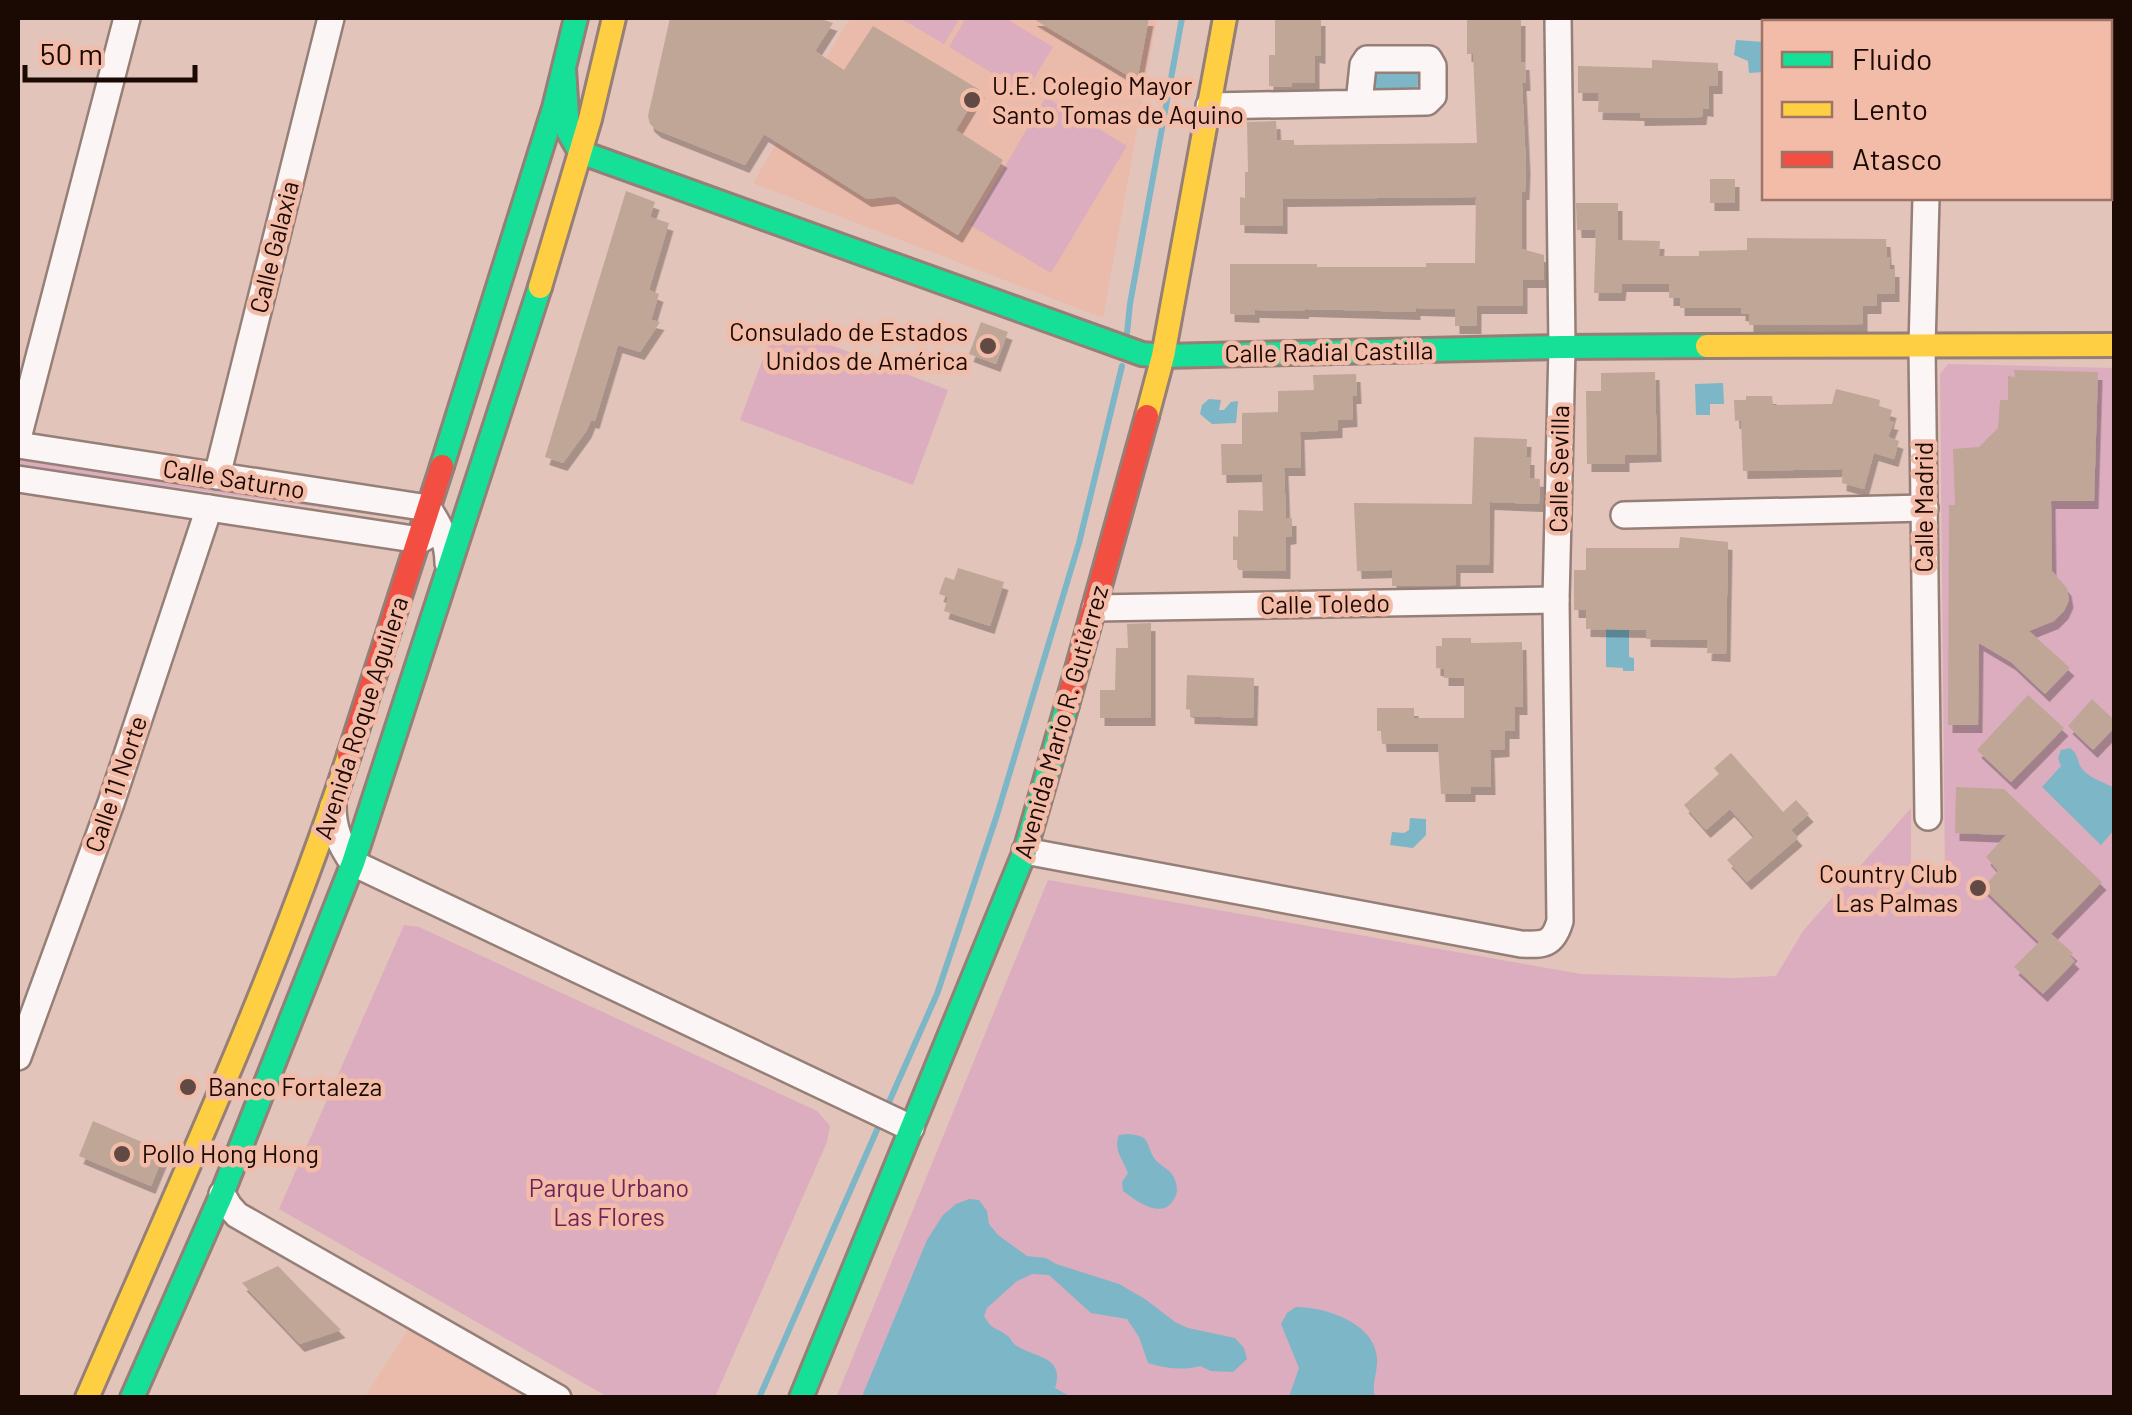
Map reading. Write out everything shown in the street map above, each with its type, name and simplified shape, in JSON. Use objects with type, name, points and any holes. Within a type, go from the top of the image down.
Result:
[{"type":"street","points":[[18,442],[127,18]]},
{"type":"street","name":"Calle Galaxia","points":[[216,476],[330,18]]},
{"type":"street","name":"Avenida Roque Aguilera","points":[[87,1398],[302,892],[430,525],[576,18]]},
{"type":"street","name":"Avenida Roque Aguilera","points":[[132,1398],[222,1194],[353,863],[519,357],[580,152],[614,18]]},
{"type":"street","name":"Avenida Mario R. Gutiérrez","points":[[801,1398],[904,1125],[1025,852],[1095,608],[1209,106],[1225,18]]},
{"type":"street","name":"Calle Sevilla","points":[[1025,852],[1521,944],[1547,942],[1556,935],[1560,921],[1556,600],[1562,347],[1558,18]]},
{"type":"street","points":[[517,231],[561,164],[580,152],[568,132],[564,69]]},
{"type":"street","points":[[1209,106],[1359,103]]},
{"type":"street","name":"Calle Radial Castilla","points":[[580,152],[1113,345],[1152,355],[1562,347],[2114,345]]},
{"type":"street","name":"Calle Madrid","points":[[1926,200],[1922,347],[1928,817]]},
{"type":"street","name":"Calle Saturno","points":[[18,442],[216,476],[430,525]]},
{"type":"street","name":"Calle Saturno","points":[[18,479],[210,508],[430,525]]},
{"type":"street","points":[[446,578],[449,559],[430,525],[454,516],[475,490]]},
{"type":"street","name":"Calle 11 Norte","points":[[18,1057],[111,803],[210,508]]},
{"type":"street","points":[[1624,515],[1924,508]]},
{"type":"street","name":"Calle Toledo","points":[[1095,608],[1556,600]]},
{"type":"street","points":[[333,804],[337,834],[353,863],[904,1125]]},
{"type":"street","points":[[302,892],[324,871],[353,863]]},
{"type":"street","points":[[222,1194],[238,1216],[558,1398]]},
{"type":"shaded area","name":"U.E. Colegio Mayor Santo Tomas de Aquino","points":[[850,18],[1157,18],[1103,318],[753,183]]},
{"type":"shaded area","points":[[412,1324],[539,1398],[364,1398]]},
{"type":"green space","points":[[900,18],[960,18],[944,44]]},
{"type":"green space","points":[[966,18],[1005,18],[1053,47],[1025,93],[949,47]]},
{"type":"green space","points":[[1046,97],[1127,146],[1051,273],[970,225]]},
{"type":"green space","points":[[776,324],[948,390],[913,485],[740,420]]},
{"type":"green space","name":"Country Club Las Palmas","points":[[1948,364],[2114,368],[2114,1397],[836,1398],[1048,880],[1581,974],[1734,978],[1776,976],[1803,931],[1911,808],[1911,870],[1945,876],[1940,374]]},
{"type":"green space","points":[[18,460],[384,513],[380,516],[18,465]]},
{"type":"green space","name":"Parque Urbano Las Flores","points":[[404,925],[419,927],[817,1111],[830,1126],[827,1142],[715,1397],[608,1397],[279,1209]]},
{"type":"water","points":[[1736,40],[1762,42],[1762,72],[1749,73],[1748,61],[1734,55]]},
{"type":"water","points":[[1375,73],[1419,73],[1417,91],[1374,89]]},
{"type":"water","points":[[1723,383],[1724,404],[1710,404],[1710,415],[1696,415],[1695,384]]},
{"type":"water","points":[[1209,399],[1221,400],[1219,410],[1238,401],[1236,423],[1212,424],[1200,414]]},
{"type":"water","points":[[1606,629],[1629,630],[1629,657],[1634,658],[1634,671],[1606,667]]},
{"type":"water","points":[[2070,748],[2086,773],[2114,788],[2114,830],[2101,845],[2042,787],[2061,766],[2061,750]]},
{"type":"water","points":[[1410,818],[1426,819],[1426,835],[1413,848],[1390,845],[1392,832],[1409,830]]},
{"type":"water","points":[[1119,1135],[1144,1138],[1154,1158],[1173,1176],[1176,1194],[1167,1207],[1148,1206],[1123,1191],[1122,1182],[1128,1173],[1117,1140]]},
{"type":"water","points":[[969,1199],[979,1200],[998,1235],[1027,1256],[1046,1258],[1119,1284],[1188,1328],[1235,1338],[1247,1359],[1233,1372],[1148,1363],[1139,1337],[1127,1319],[1091,1313],[1049,1275],[1032,1274],[1017,1281],[987,1308],[984,1316],[1021,1349],[1051,1363],[1056,1369],[1055,1388],[1071,1397],[864,1397],[927,1240],[943,1215]]},
{"type":"water","points":[[1296,1307],[1347,1319],[1368,1335],[1377,1358],[1375,1397],[1289,1397],[1299,1368],[1281,1324]]},
{"type":"building","points":[[670,18],[818,18],[833,23],[815,51],[844,70],[873,26],[980,90],[956,130],[1003,160],[958,235],[894,196],[867,199],[764,134],[745,165],[657,130],[648,116]]},
{"type":"building","points":[[1032,18],[1149,18],[1137,81]]},
{"type":"building","points":[[1275,18],[1321,18],[1321,56],[1315,55],[1315,83],[1269,86],[1269,55],[1275,55]]},
{"type":"building","points":[[1467,18],[1521,18],[1521,62],[1525,62],[1526,83],[1522,83],[1526,166],[1522,249],[1544,255],[1544,280],[1523,280],[1523,306],[1477,306],[1477,326],[1455,326],[1455,309],[1255,310],[1255,315],[1230,314],[1230,264],[1426,267],[1426,263],[1475,263],[1476,197],[1283,199],[1283,226],[1240,225],[1240,197],[1245,198],[1248,172],[1247,122],[1276,121],[1277,140],[1294,140],[1294,145],[1477,143],[1473,54],[1467,54]]},
{"type":"building","points":[[1652,60],[1718,63],[1718,86],[1709,86],[1709,109],[1703,108],[1702,117],[1640,118],[1640,113],[1598,112],[1599,93],[1578,93],[1578,66],[1652,68]]},
{"type":"building","points":[[1710,179],[1735,179],[1735,203],[1710,203]]},
{"type":"building","points":[[626,191],[655,202],[650,217],[669,223],[649,290],[659,294],[651,320],[660,322],[640,352],[618,345],[595,421],[591,420],[563,463],[545,457]]},
{"type":"building","points":[[1576,203],[1618,203],[1618,240],[1660,241],[1659,256],[1747,250],[1747,238],[1886,239],[1890,269],[1895,269],[1895,294],[1877,294],[1877,306],[1863,306],[1863,324],[1749,325],[1749,314],[1741,313],[1741,308],[1680,308],[1680,298],[1669,298],[1669,284],[1622,284],[1621,293],[1594,293],[1596,230],[1577,230]]},
{"type":"building","points":[[981,322],[1008,332],[996,364],[969,354]]},
{"type":"building","points":[[2014,370],[2098,372],[2094,501],[2051,501],[2052,571],[2067,588],[2069,600],[2054,621],[2029,631],[2070,668],[2045,694],[2011,662],[1979,643],[1978,725],[1948,725],[1949,505],[1955,505],[1953,449],[1979,447],[1998,428],[2000,400],[2008,400],[2008,376],[2015,377]]},
{"type":"building","points":[[1655,372],[1657,454],[1625,455],[1625,464],[1587,464],[1586,391],[1601,391],[1601,373]]},
{"type":"building","points":[[1356,374],[1353,419],[1338,420],[1338,430],[1300,432],[1301,468],[1284,468],[1286,518],[1292,518],[1292,536],[1286,537],[1286,571],[1238,570],[1238,560],[1233,560],[1233,536],[1238,537],[1238,510],[1263,511],[1262,474],[1222,475],[1221,444],[1242,444],[1242,413],[1278,412],[1278,391],[1314,390],[1313,375]]},
{"type":"building","points":[[1836,389],[1880,400],[1879,406],[1892,410],[1889,421],[1894,422],[1888,437],[1899,441],[1894,459],[1874,453],[1864,489],[1842,483],[1843,469],[1743,471],[1741,420],[1735,421],[1734,400],[1772,396],[1773,405],[1832,404]]},
{"type":"building","points":[[1474,437],[1527,439],[1530,478],[1540,479],[1539,504],[1490,502],[1489,565],[1456,565],[1456,585],[1392,586],[1392,570],[1357,571],[1354,503],[1472,504]]},
{"type":"building","points":[[1680,537],[1728,542],[1726,654],[1707,653],[1708,640],[1646,639],[1646,630],[1586,629],[1586,610],[1574,610],[1574,570],[1586,570],[1586,548],[1679,548]]},
{"type":"building","points":[[958,568],[1004,582],[990,626],[944,611],[948,597],[939,594],[945,577],[954,580]]},
{"type":"building","points":[[1151,623],[1151,718],[1100,718],[1100,690],[1115,690],[1116,648],[1128,648],[1127,624]]},
{"type":"building","points":[[1442,638],[1471,638],[1471,643],[1522,642],[1523,707],[1515,707],[1515,731],[1505,731],[1505,749],[1490,750],[1491,787],[1471,787],[1471,794],[1441,794],[1438,744],[1382,744],[1381,731],[1377,731],[1377,708],[1414,708],[1414,718],[1464,718],[1464,678],[1444,678],[1444,669],[1436,668],[1436,646],[1442,646]]},
{"type":"building","points":[[1187,675],[1254,678],[1253,718],[1190,716],[1186,709]]},
{"type":"building","points":[[2028,695],[2064,728],[2011,782],[1977,750]]},
{"type":"building","points":[[2092,699],[2114,720],[2114,728],[2093,750],[2068,726]]},
{"type":"building","points":[[1731,753],[1783,812],[1796,800],[1809,814],[1791,830],[1798,838],[1747,882],[1727,860],[1754,836],[1730,809],[1706,830],[1684,805],[1719,774],[1714,768]]},
{"type":"building","points":[[1956,787],[2004,789],[2102,882],[2051,934],[2073,953],[2070,956],[2075,961],[2043,994],[2014,967],[2039,942],[1983,888],[1998,871],[1986,857],[2006,835],[1955,833]]},
{"type":"building","name":"Pollo Hong Hong","points":[[93,1121],[165,1152],[151,1186],[79,1156]]},
{"type":"building","points":[[278,1266],[341,1330],[300,1344],[242,1283]]},
{"type":"waterway","points":[[1127,333],[1182,18]]},
{"type":"waterway","points":[[885,1111],[937,994],[997,815],[1079,543],[1122,366]]},
{"type":"waterway","points":[[759,1398],[880,1123]]},
{"type":"traffic: fast","points":[[442,466],[554,108],[576,18]]},
{"type":"traffic: fast","points":[[564,69],[568,131],[580,152],[1142,354],[1707,346]]},
{"type":"traffic: fast","points":[[132,1398],[222,1194],[353,863],[540,287]]},
{"type":"traffic: fast","points":[[801,1398],[1025,851],[1067,705]]},
{"type":"traffic: slow","points":[[540,287],[590,119],[614,18]]},
{"type":"traffic: slow","points":[[1147,416],[1163,356],[1225,18]]},
{"type":"traffic: slow","points":[[1707,346],[2114,345]]},
{"type":"traffic: slow","points":[[87,1398],[259,999],[349,755]]},
{"type":"traffic: jam","points":[[1067,705],[1147,416]]},
{"type":"traffic: jam","points":[[349,755],[442,466]]},
{"type":"place","name":"U.E. Colegio Mayor Santo Tomas de Aquino","points":[[972,100]]},
{"type":"place","name":"Consulado de Estados Unidos de América","points":[[988,346]]},
{"type":"place","name":"Country Club Las Palmas","points":[[1978,888]]},
{"type":"place","name":"Banco Fortaleza","points":[[188,1087]]},
{"type":"place","name":"Pollo Hong Hong","points":[[122,1154]]}]
